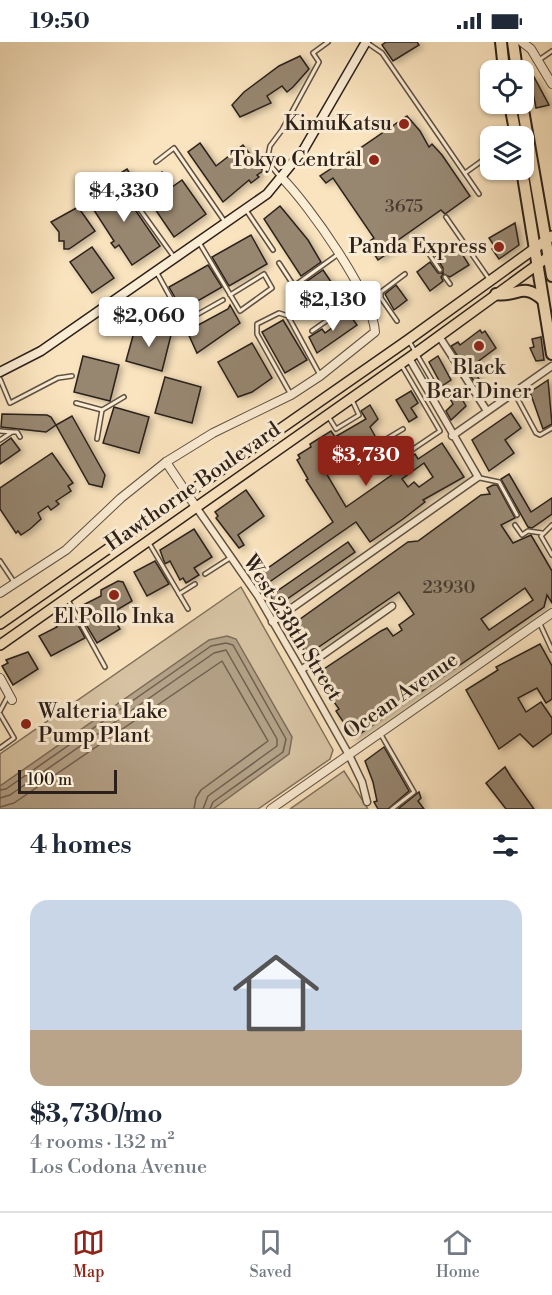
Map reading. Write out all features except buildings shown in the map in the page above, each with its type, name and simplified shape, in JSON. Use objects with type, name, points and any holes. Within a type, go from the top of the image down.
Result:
[{"type":"highway","points":[[515,43],[516,60]]},
{"type":"highway","points":[[501,44],[503,60]]},
{"type":"highway","points":[[501,44],[507,52],[509,60]]},
{"type":"highway","points":[[524,114],[549,238],[552,276]]},
{"type":"highway","points":[[524,180],[552,354]]},
{"type":"highway","points":[[538,191],[552,212]]},
{"type":"highway","points":[[496,294],[506,296],[519,290],[528,290],[543,300]]},
{"type":"main road","points":[[0,372],[40,351],[199,243],[246,210],[282,178],[314,133],[366,42]]},
{"type":"main road","name":"Hawthorne Boulevard","points":[[0,624],[186,492],[408,340],[549,238]]},
{"type":"main road","name":"Hawthorne Boulevard","points":[[0,645],[351,399],[550,255]]},
{"type":"street","points":[[515,43],[538,60],[552,84]]},
{"type":"street","points":[[0,593],[66,550],[121,498],[166,462],[213,433],[291,395],[320,376],[375,332],[375,324],[339,254],[311,210],[282,178]]},
{"type":"street","points":[[439,336],[488,411]]},
{"type":"street","points":[[272,622],[478,477],[452,436],[413,355]]},
{"type":"street","points":[[452,436],[552,366]]},
{"type":"street","points":[[166,462],[196,507]]},
{"type":"street","name":"West 238th Street","points":[[196,507],[252,588],[301,670],[349,755],[362,782],[367,802]]},
{"type":"street","points":[[301,670],[392,606]]},
{"type":"street","name":"Ocean Avenue","points":[[271,809],[552,613]]},
{"type":"street","points":[[0,678],[10,697]]},
{"type":"lane","points":[[282,178],[267,161],[270,146],[282,130],[319,62],[313,53],[328,42]]},
{"type":"lane","points":[[366,42],[382,53],[479,194]]},
{"type":"lane","points":[[538,60],[552,51]]},
{"type":"lane","points":[[156,162],[174,148],[226,224]]},
{"type":"lane","points":[[465,173],[480,162]]},
{"type":"lane","points":[[118,179],[175,259]]},
{"type":"lane","points":[[246,210],[273,250]]},
{"type":"lane","points":[[446,217],[490,281]]},
{"type":"lane","points":[[199,243],[230,295],[240,311],[272,288],[264,274],[230,295]]},
{"type":"lane","points":[[425,248],[440,270]]},
{"type":"lane","points":[[294,286],[339,254]]},
{"type":"lane","points":[[279,263],[312,314]]},
{"type":"lane","points":[[156,272],[184,322],[223,300]]},
{"type":"lane","points":[[397,321],[381,294],[405,274]]},
{"type":"lane","points":[[445,277],[450,284]]},
{"type":"lane","points":[[312,332],[362,296]]},
{"type":"lane","points":[[291,395],[257,334],[257,324],[279,313],[288,316],[320,376]]},
{"type":"lane","points":[[408,340],[413,355],[437,389]]},
{"type":"lane","points":[[400,364],[440,431],[394,462],[383,441],[403,429]]},
{"type":"lane","points":[[0,379],[10,404],[58,378],[72,376]]},
{"type":"lane","points":[[496,392],[501,402]]},
{"type":"lane","points":[[515,392],[536,433],[540,435],[552,428]]},
{"type":"lane","points":[[76,403],[102,410],[124,397]]},
{"type":"lane","points":[[327,415],[336,429],[359,415],[351,399]]},
{"type":"lane","points":[[97,440],[102,410]]},
{"type":"lane","points":[[0,432],[17,432],[20,437]]},
{"type":"lane","points":[[0,441],[12,432]]},
{"type":"lane","points":[[478,477],[499,482],[517,515]]},
{"type":"lane","points":[[515,525],[522,536],[528,531],[542,532],[552,525]]},
{"type":"lane","points":[[542,532],[552,555]]},
{"type":"lane","points":[[148,540],[188,609]]},
{"type":"lane","points":[[205,574],[230,558]]},
{"type":"lane","points":[[0,561],[15,583]]},
{"type":"lane","points":[[179,594],[195,584]]},
{"type":"lane","points":[[66,598],[105,667]]},
{"type":"lane","points":[[539,623],[545,631],[552,650]]},
{"type":"lane","points":[[0,748],[14,738],[0,712],[10,697]]},
{"type":"lane","points":[[380,733],[414,792],[392,809]]},
{"type":"lane","points":[[367,802],[370,809]]},
{"type":"shaded area","points":[[241,587],[333,750],[330,759],[258,809],[0,809],[0,754]]},
{"type":"shaded area","points":[[344,771],[368,809],[290,809]]},
{"type":"water","points":[[227,636],[236,639],[292,737],[289,754],[213,809],[0,809],[0,786],[209,640]]},
{"type":"place","name":"KimuKatsu","points":[[404,124]]},
{"type":"place","name":"Tokyo Central","points":[[374,160]]},
{"type":"place","name":"Panda Express","points":[[499,247]]},
{"type":"place","name":"Black Bear Diner","points":[[479,346]]},
{"type":"place","name":"El Pollo Inka","points":[[114,595]]},
{"type":"place","name":"Walteria Lake Pump Plant","points":[[26,724]]}]
